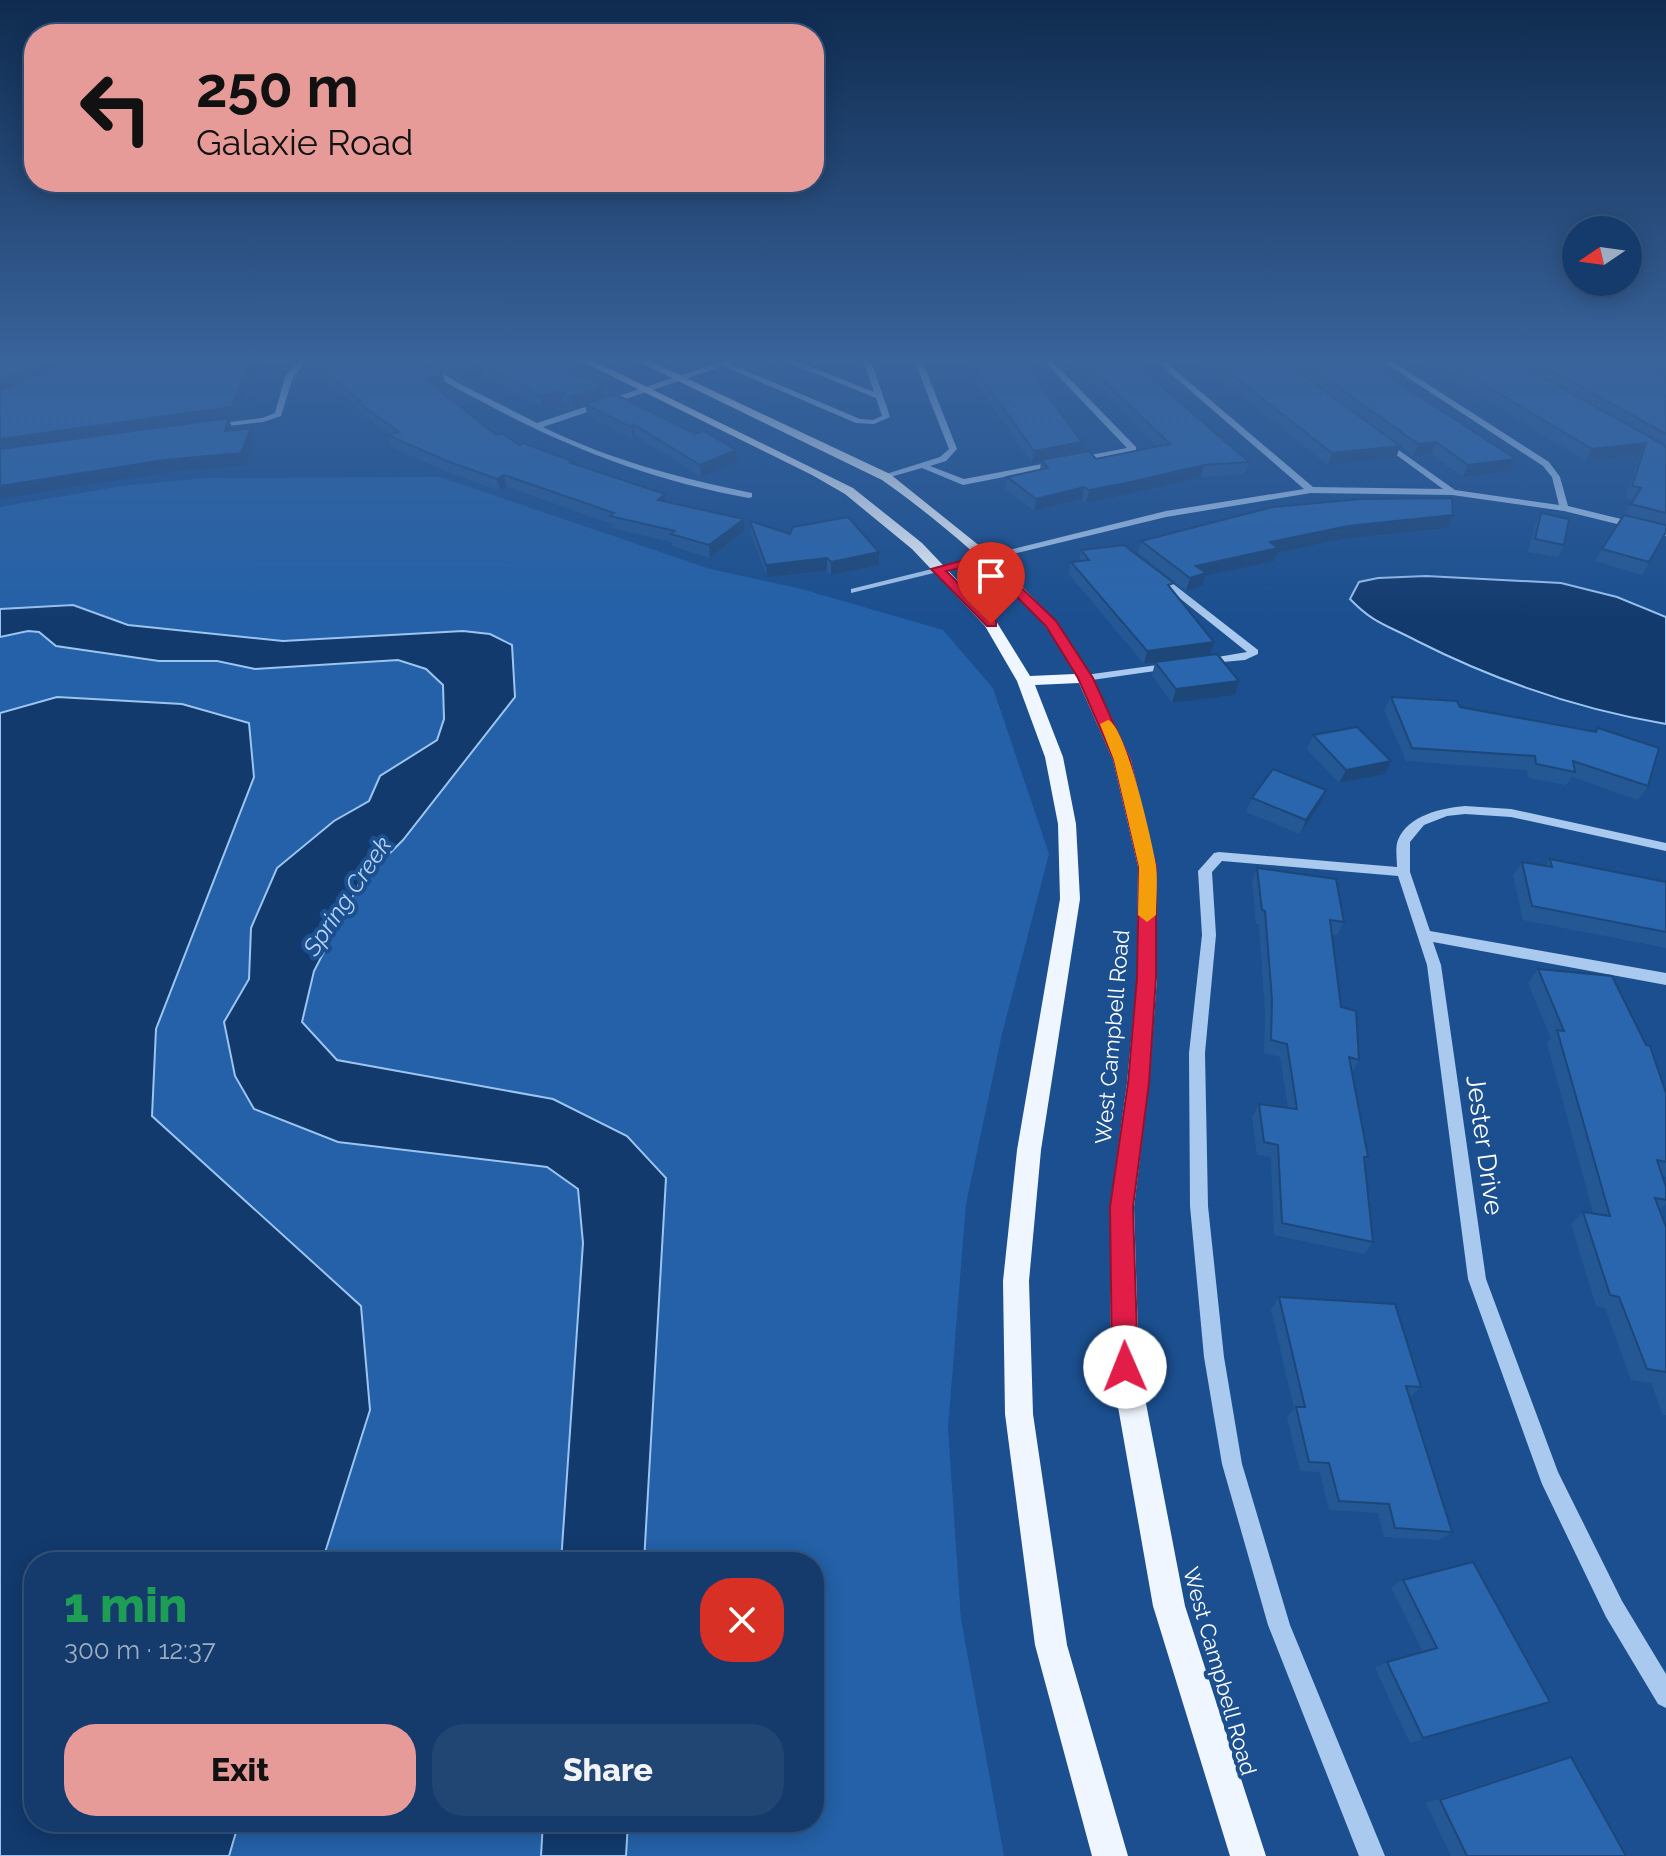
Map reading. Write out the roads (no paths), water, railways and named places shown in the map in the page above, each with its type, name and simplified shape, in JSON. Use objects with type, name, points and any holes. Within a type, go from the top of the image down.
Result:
[{"type":"main road","points":[[760,447],[849,491],[917,546],[991,624],[1025,681],[1054,757],[1067,824],[1070,899],[1058,988],[1029,1150],[1020,1237],[1016,1281],[1019,1414],[1051,1645],[1110,1856]]},
{"type":"main road","name":"West Campbell Road","points":[[823,447],[886,477],[912,495],[986,558],[1051,624],[1085,678],[1122,760],[1147,867],[1147,978],[1138,1083],[1122,1207],[1125,1367],[1169,1606],[1248,1856]]},
{"type":"main road","points":[[1025,681],[1085,678]]},
{"type":"street","points":[[586,447],[651,474],[699,488],[749,495]]},
{"type":"street","points":[[886,477],[943,459],[952,447]]},
{"type":"street","points":[[923,466],[963,482],[1133,449],[1131,447]]},
{"type":"street","points":[[1260,447],[1311,490]]},
{"type":"street","points":[[1391,447],[1452,492]]},
{"type":"street","points":[[1519,447],[1546,464],[1556,477],[1564,508]]},
{"type":"street","points":[[855,591],[1229,501],[1311,490],[1452,492],[1564,508],[1666,533]]},
{"type":"street","points":[[1099,531],[1112,541]]},
{"type":"street","points":[[1085,678],[1245,657],[1254,652],[1148,569]]},
{"type":"street","name":"Jester Drive","points":[[1666,847],[1511,813],[1465,810],[1445,812],[1420,822],[1404,841],[1403,872],[1434,965],[1477,1279],[1549,1477],[1614,1609],[1666,1696]]},
{"type":"street","points":[[1372,1856],[1279,1625],[1232,1464],[1214,1357],[1199,1206],[1197,1053],[1209,935],[1205,871],[1219,856],[1403,872]]},
{"type":"street","points":[[1425,935],[1666,979]]},
{"type":"water","points":[[1426,576],[1561,583],[1617,597],[1666,617],[1666,724],[1569,702],[1507,681],[1381,623],[1350,599],[1359,582]]},
{"type":"water","name":"Spring Creek","points":[[73,605],[128,625],[283,641],[463,631],[490,634],[512,645],[515,697],[403,840],[359,884],[314,971],[302,1022],[337,1060],[553,1099],[627,1136],[666,1178],[645,1552],[562,1552],[583,1243],[578,1189],[547,1167],[338,1142],[254,1109],[235,1076],[224,1022],[249,979],[251,928],[277,868],[334,821],[369,801],[380,776],[437,740],[444,719],[443,685],[426,669],[398,660],[255,669],[217,661],[159,661],[56,646],[39,632],[0,637],[0,609]]},
{"type":"water","points":[[57,697],[182,704],[249,723],[254,777],[156,1029],[152,1116],[361,1306],[370,1410],[325,1552],[24,1552],[24,1832],[236,1832],[229,1856],[0,1856],[0,713]]},
{"type":"water","points":[[542,1832],[627,1832],[626,1856],[541,1856]]}]
